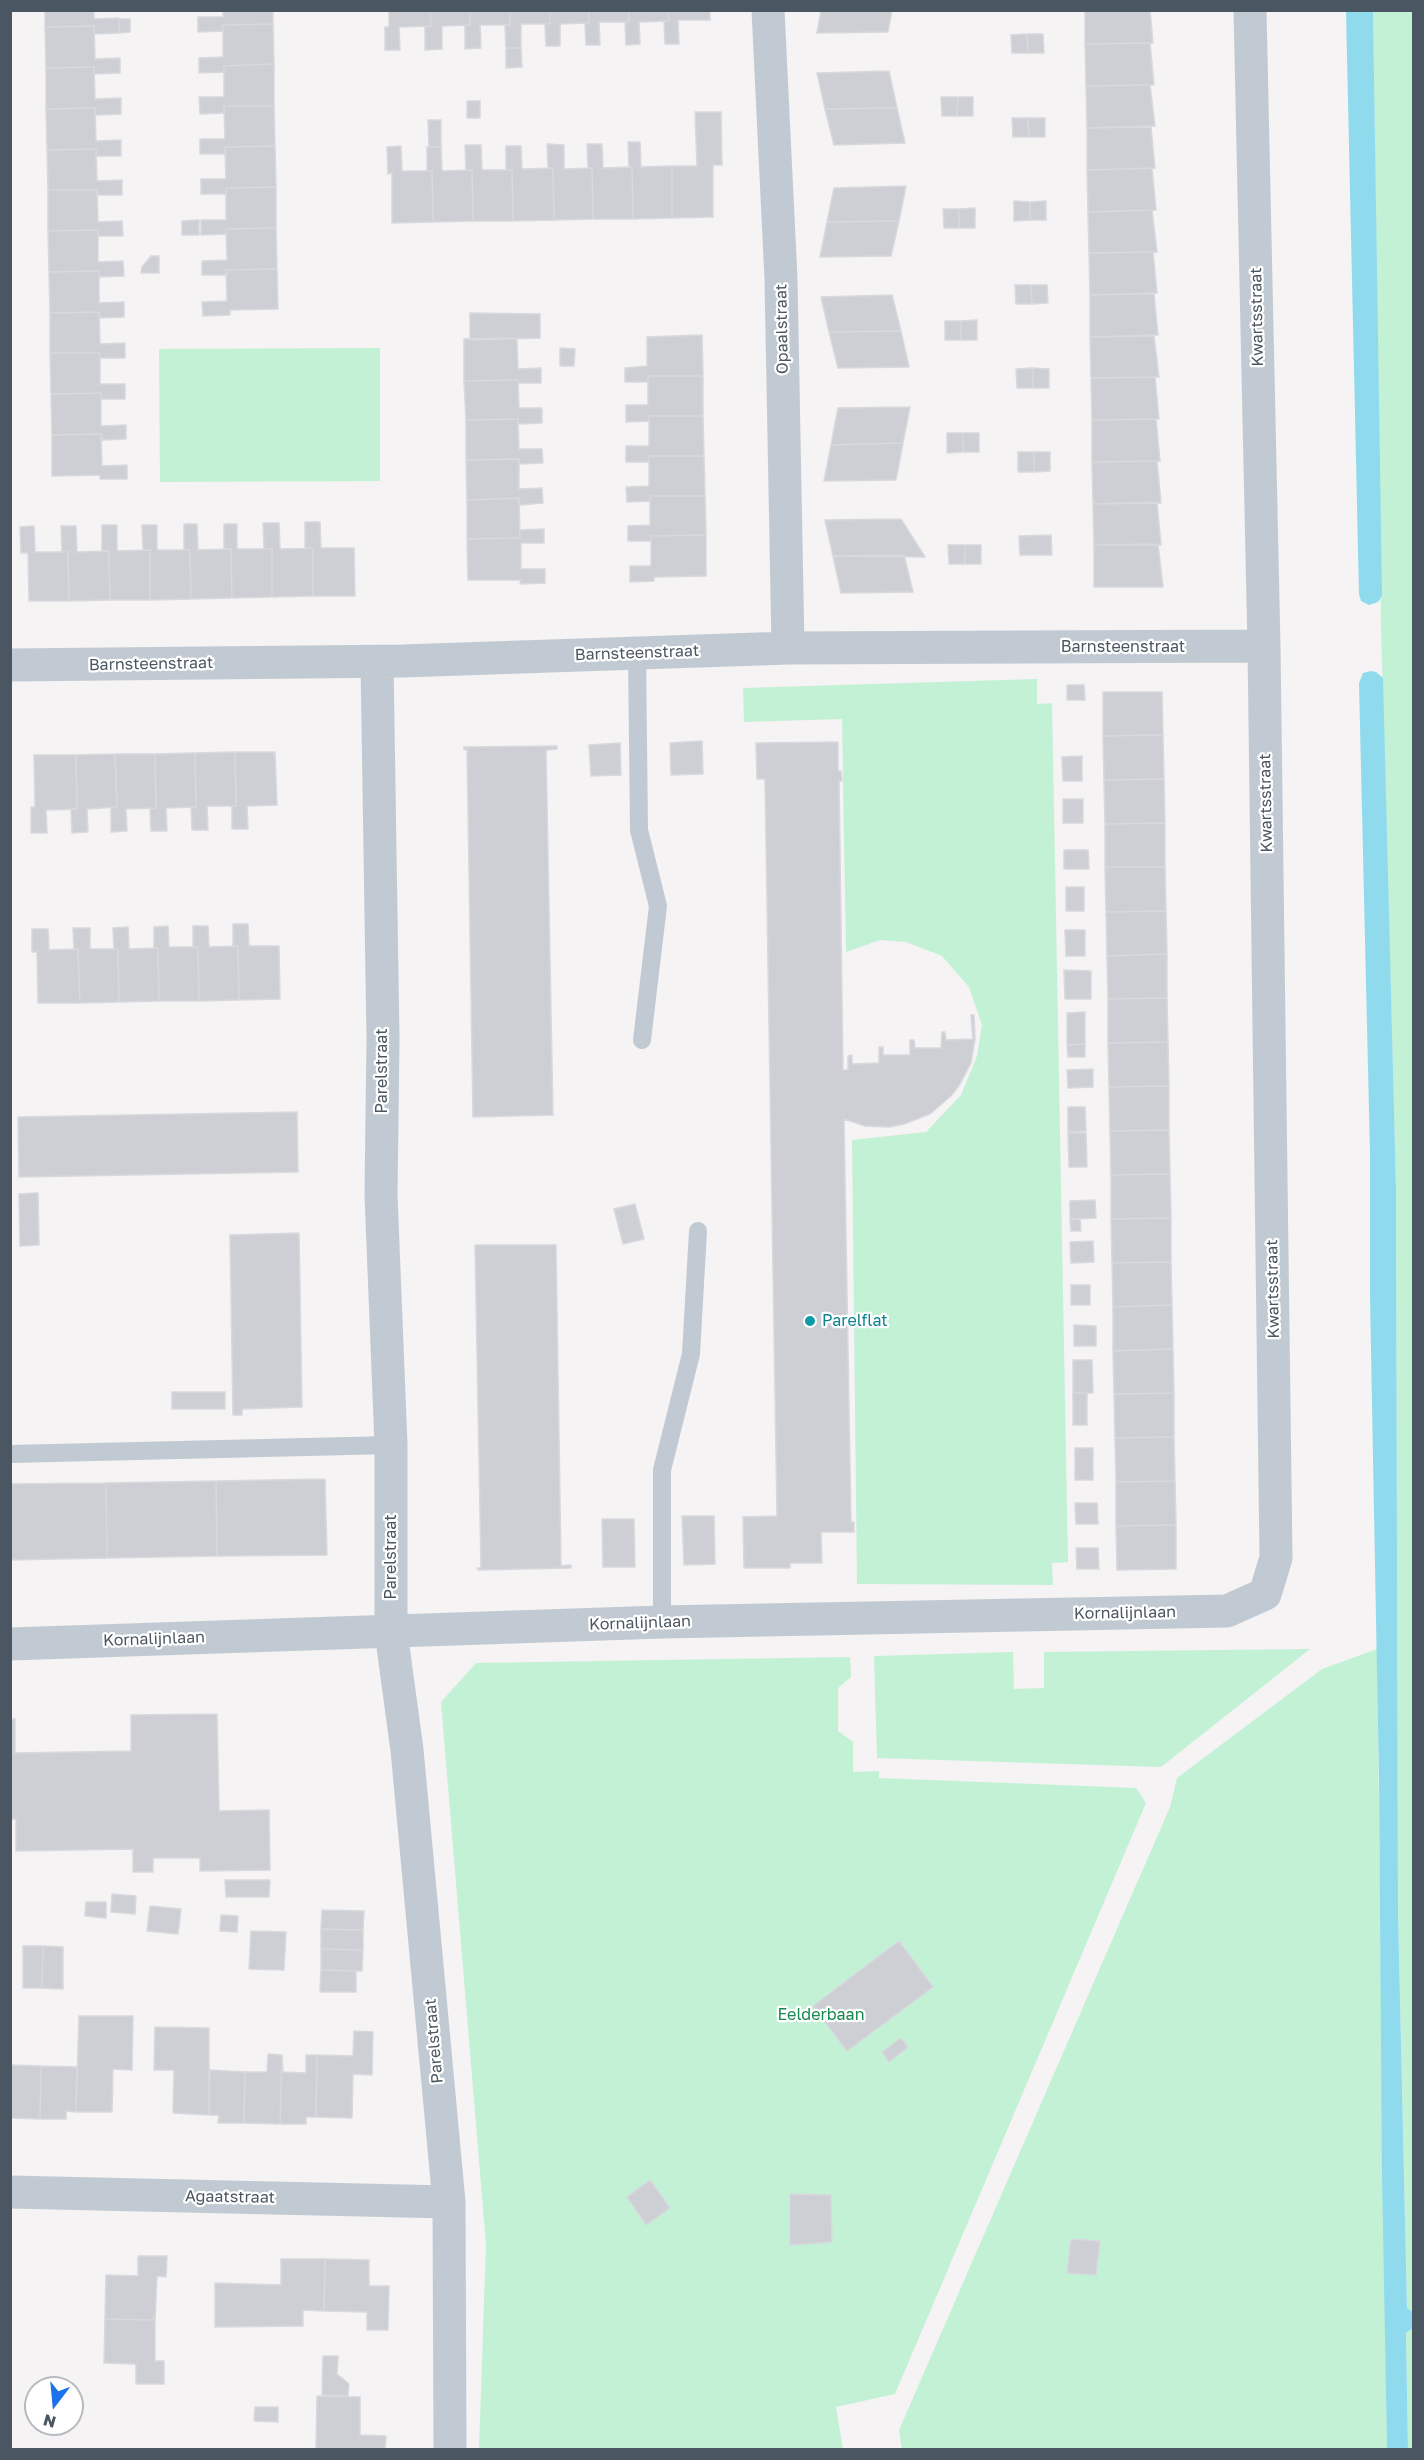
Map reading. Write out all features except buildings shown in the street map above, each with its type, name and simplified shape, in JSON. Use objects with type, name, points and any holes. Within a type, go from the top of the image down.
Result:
[{"type":"street","name":"Opaalstraat","points":[[768,10],[782,279],[788,648]]},
{"type":"street","name":"Kwartsstraat","points":[[1250,10],[1264,646],[1276,1558],[1265,1594]]},
{"type":"street","name":"Barnsteenstraat","points":[[10,665],[377,662],[788,648],[1264,646]]},
{"type":"street","name":"Parelstraat","points":[[377,662],[383,1039],[381,1195],[391,1445],[391,1632],[408,1750],[449,2202],[450,2450]]},
{"type":"street","name":"Kornalijnlaan","points":[[10,1644],[662,1622],[1227,1611],[1265,1594]]},
{"type":"street","name":"Agaatstraat","points":[[10,2192],[449,2202]]},
{"type":"lane","points":[[637,653],[639,830],[658,906],[642,1040]]},
{"type":"lane","points":[[662,1622],[662,1470],[690,1354],[698,1231]]},
{"type":"lane","points":[[10,1454],[391,1445]]},
{"type":"green space","points":[[1373,11],[1414,11],[1413,2313],[1407,2308],[1398,1911],[1396,1189],[1381,625]]},
{"type":"green space","points":[[380,348],[380,481],[160,482],[159,349]]},
{"type":"green space","points":[[1037,679],[1037,704],[1052,703],[1068,1562],[1052,1563],[1053,1585],[857,1584],[852,1140],[926,1132],[961,1095],[977,1056],[982,1025],[969,987],[942,956],[906,942],[880,940],[846,952],[842,719],[744,722],[743,688]]},
{"type":"green space","points":[[1310,1649],[1161,1767],[877,1758],[874,1656],[1013,1652],[1014,1689],[1044,1688],[1044,1652]]},
{"type":"green space","points":[[1377,1649],[1387,2449],[902,2450],[899,2430],[1170,1807],[1177,1778],[1322,1669]]},
{"type":"green space","name":"Eelderbaan","points":[[850,1657],[851,1677],[838,1688],[838,1731],[853,1742],[853,1772],[879,1771],[879,1778],[1136,1788],[1146,1803],[895,2394],[836,2407],[843,2449],[479,2449],[486,2245],[441,1702],[476,1663]]},
{"type":"green space","points":[[1413,2328],[1413,2449],[1408,2449],[1406,2333]]},
{"type":"water","points":[[1346,11],[1373,11],[1382,596],[1378,602],[1369,605],[1361,601],[1359,594]]},
{"type":"water","points":[[1371,671],[1383,678],[1396,1189],[1398,1911],[1407,2308],[1414,2313],[1413,2328],[1406,2333],[1408,2450],[1387,2449],[1379,1779],[1370,1297],[1370,1153],[1359,683],[1363,673]]},
{"type":"place","name":"Parelflat","points":[[810,1321]]}]
